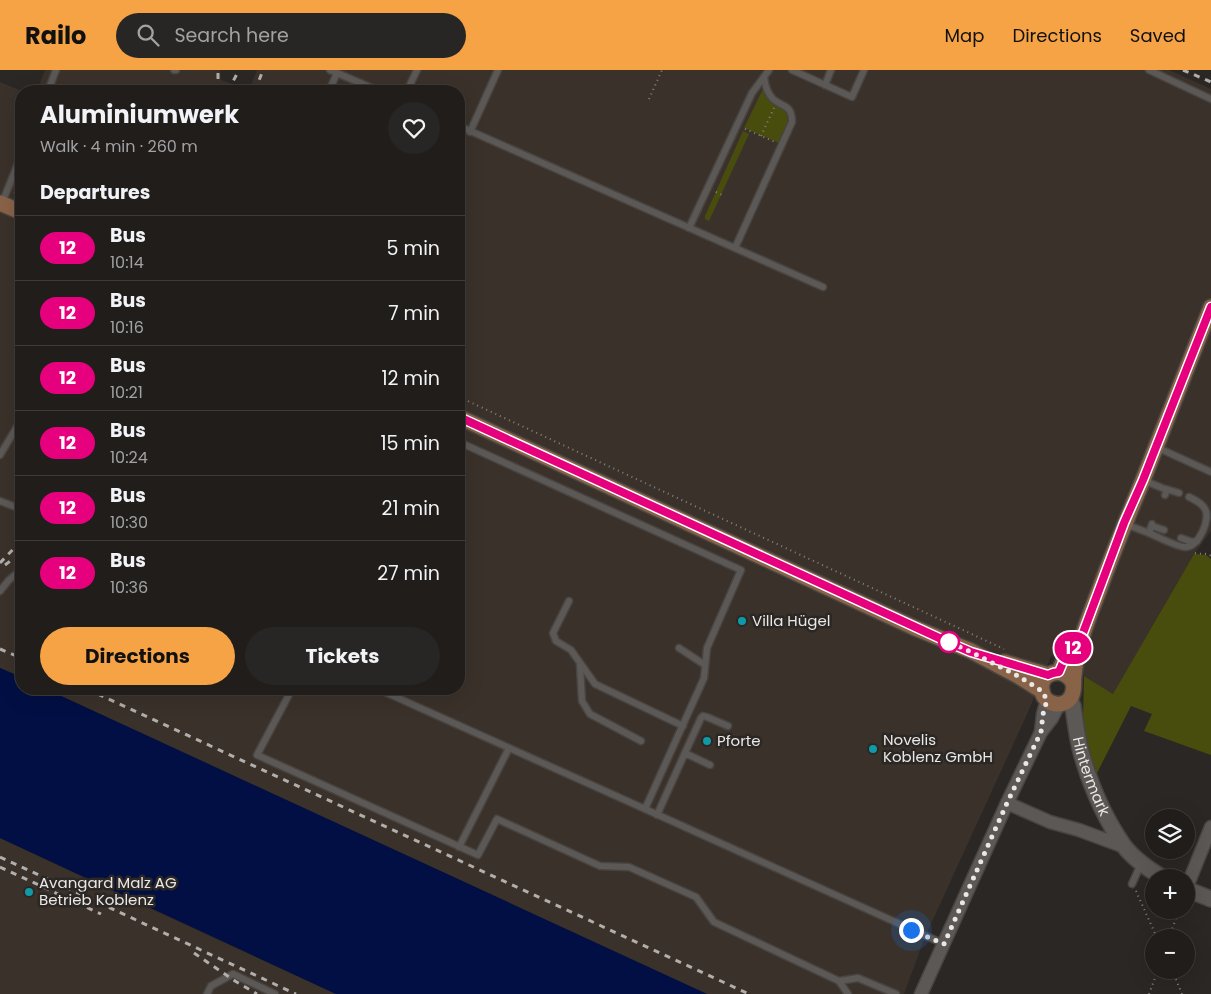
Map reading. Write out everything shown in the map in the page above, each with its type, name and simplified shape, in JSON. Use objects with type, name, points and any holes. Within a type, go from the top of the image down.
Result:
[{"type":"main road","points":[[1,204],[15,210]]},
{"type":"main road","points":[[1054,699],[1074,692],[1075,665],[1083,633],[1124,523],[1143,480],[1211,307]]},
{"type":"main road","points":[[465,420],[971,652],[1018,676],[1054,699]]},
{"type":"main road","points":[[1054,699],[1042,685],[1044,680],[1054,674],[1083,633]]},
{"type":"main road","points":[[971,652],[1054,674],[1068,675],[1073,683]]},
{"type":"street","points":[[921,994],[1041,732],[1043,714],[1054,699]]},
{"type":"street","name":"Hintermark","points":[[1054,699],[1073,706],[1081,750],[1097,797],[1125,848],[1150,869]]},
{"type":"street","name":"Hintermark","points":[[1007,803],[1050,822],[1078,830],[1125,848]]},
{"type":"street","points":[[1194,869],[1211,827]]},
{"type":"street","points":[[1195,893],[1211,899]]},
{"type":"lane","points":[[50,85],[56,70]]},
{"type":"lane","points":[[410,85],[417,70]]},
{"type":"lane","points":[[470,132],[498,70]]},
{"type":"lane","points":[[690,228],[752,93],[769,70]]},
{"type":"lane","points":[[825,85],[831,70]]},
{"type":"lane","points":[[796,71],[852,97],[864,70]]},
{"type":"lane","points":[[1149,70],[1211,99]]},
{"type":"lane","points":[[330,85],[334,71],[361,84]]},
{"type":"lane","points":[[735,248],[792,122],[788,108],[774,99],[768,92],[764,77]]},
{"type":"lane","points":[[465,129],[823,287]]},
{"type":"lane","points":[[1,204],[15,170]]},
{"type":"lane","points":[[0,455],[15,430]]},
{"type":"lane","points":[[465,445],[742,570],[707,648],[704,678],[645,809]]},
{"type":"lane","points":[[1155,446],[1211,472]]},
{"type":"lane","points":[[1143,480],[1166,492],[1179,493]]},
{"type":"lane","points":[[1124,523],[1184,548],[1191,546],[1200,536],[1207,519],[1206,511],[1201,504],[1189,497]]},
{"type":"lane","points":[[0,501],[15,507]]},
{"type":"lane","points":[[1149,533],[1152,525],[1164,530]]},
{"type":"lane","points":[[1181,538],[1192,542],[1197,541]]},
{"type":"lane","points":[[0,591],[15,575]]},
{"type":"lane","points":[[569,601],[553,633],[556,641],[571,650],[595,684],[683,726]]},
{"type":"lane","points":[[679,648],[705,665]]},
{"type":"lane","points":[[580,664],[582,701],[590,714],[642,742]]},
{"type":"lane","points":[[289,695],[257,755],[478,855],[497,819],[600,866],[629,867],[696,897],[714,922],[839,981],[848,994]]},
{"type":"lane","points":[[391,695],[944,944]]},
{"type":"lane","points":[[657,815],[701,718],[704,716],[728,726]]},
{"type":"lane","points":[[460,847],[509,748]]},
{"type":"lane","points":[[684,755],[689,755],[710,765]]},
{"type":"lane","points":[[1132,884],[1142,863]]},
{"type":"lane","points":[[207,994],[211,986],[234,974],[275,994]]},
{"type":"lane","points":[[839,981],[858,978],[896,994]]},
{"type":"path","points":[[649,99],[662,70]]},
{"type":"path","points":[[761,136],[777,101]]},
{"type":"path","points":[[737,125],[782,145]]},
{"type":"path","points":[[465,400],[1012,652]]},
{"type":"path","points":[[1184,548],[1197,554],[1211,556]]},
{"type":"path","points":[[1132,884],[1153,929]]},
{"type":"path","points":[[1149,994],[1155,979]]},
{"type":"path","points":[[1176,979],[1182,994]]},
{"type":"shaded area","name":"Novelis Koblenz GmbH","points":[[45,70],[220,70],[221,80],[235,85],[39,85]]},
{"type":"shaded area","name":"Novelis Koblenz GmbH","points":[[257,70],[1169,70],[1211,89],[1211,531],[1194,554],[1113,694],[1051,656],[1028,712],[925,937],[904,994],[707,994],[59,695],[465,695],[465,85],[251,85]]},
{"type":"shaded area","points":[[0,82],[15,88],[15,674],[0,668]]},
{"type":"shaded area","points":[[0,668],[15,674],[15,695],[59,695],[707,994],[336,994],[0,838]]},
{"type":"shaded area","points":[[0,838],[136,902],[336,994],[0,994]]},
{"type":"green space","points":[[763,89],[784,108],[786,113],[787,123],[779,143],[744,128]]},
{"type":"green space","points":[[743,131],[749,134],[709,221],[705,219],[705,216]]},
{"type":"green space","points":[[1194,554],[1206,555],[1211,559],[1211,755],[1144,731],[1152,714],[1131,706],[1095,777],[1087,757],[1083,721],[1084,676],[1113,694]]},
{"type":"railway","points":[[218,70],[218,85]]},
{"type":"railway","points":[[231,85],[239,70]]},
{"type":"railway","points":[[257,85],[263,70]]},
{"type":"railway","points":[[1183,70],[1211,82]]},
{"type":"railway","points":[[0,563],[15,547]]},
{"type":"railway","points":[[5,565],[15,558]]},
{"type":"railway","points":[[0,649],[15,655]]},
{"type":"railway","points":[[100,695],[749,994]]},
{"type":"railway","points":[[0,857],[296,994]]},
{"type":"railway","points":[[0,867],[101,914]]},
{"type":"railway","points":[[194,953],[257,994]]},
{"type":"bus line","name":"12","points":[[465,420],[950,643],[971,652],[1048,675],[1059,672],[1064,660],[1083,633],[1124,523],[1143,480],[1211,307]]},
{"type":"place","name":"Villa Hügel","points":[[742,621]]},
{"type":"place","name":"Pforte","points":[[707,741]]},
{"type":"place","name":"Novelis Koblenz GmbH","points":[[873,749]]},
{"type":"place","name":"Avangard Malz AG Betrieb Koblenz","points":[[29,892]]},
{"type":"route","points":[[911,930],[944,944],[1041,732],[1047,700],[1042,691],[1018,676],[949,642]]}]
